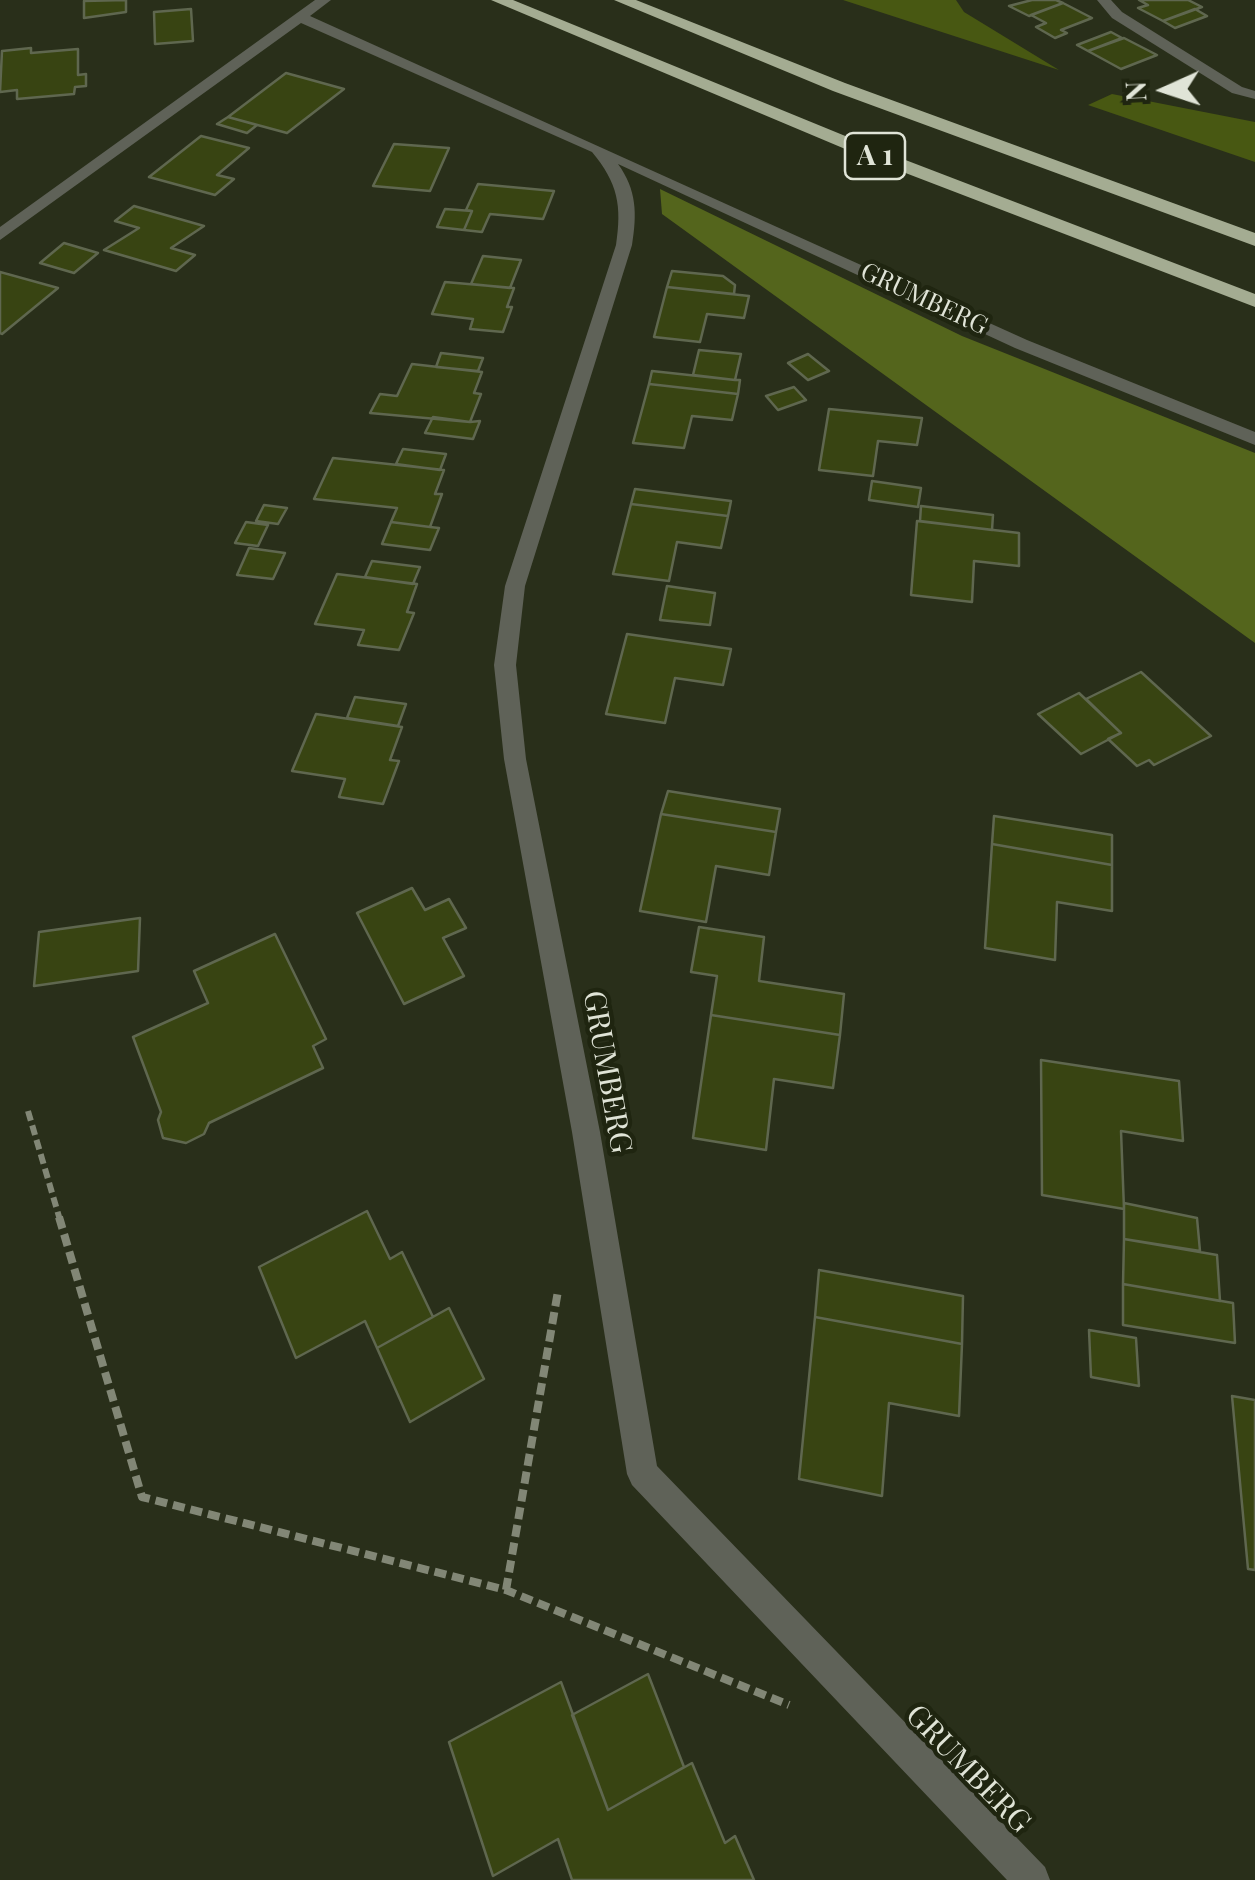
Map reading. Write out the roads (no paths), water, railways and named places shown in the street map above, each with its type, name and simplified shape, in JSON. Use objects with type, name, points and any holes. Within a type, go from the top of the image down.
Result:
[{"type":"highway","name":"A 1","points":[[499,0],[818,134],[1086,240],[1255,301]]},
{"type":"highway","name":"A 1","points":[[622,0],[839,87],[1255,240]]},
{"type":"street","points":[[0,235],[324,0]]},
{"type":"street","points":[[1104,0],[1116,15],[1237,90],[1255,95]]},
{"type":"street","name":"GRUMBERG","points":[[300,17],[1021,344],[1255,439]]},
{"type":"street","name":"GRUMBERG","points":[[597,149],[624,178],[630,209],[624,244],[515,586],[504,666],[515,758],[586,1132],[643,1474],[1032,1880]]}]
